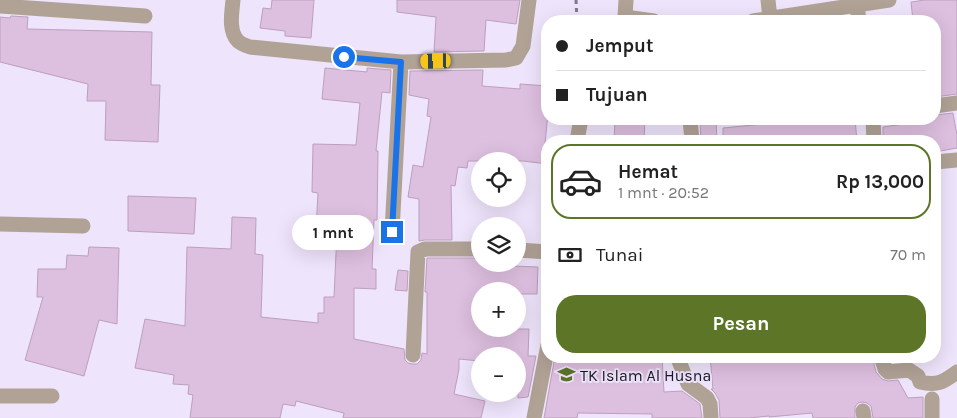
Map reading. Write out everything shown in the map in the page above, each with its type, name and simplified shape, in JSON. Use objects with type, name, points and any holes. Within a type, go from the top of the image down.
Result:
[{"type":"street","points":[[233,0],[230,21],[233,32],[238,41],[250,47],[401,62],[506,60],[516,58],[523,46],[529,0]]},
{"type":"street","points":[[625,15],[626,0]]},
{"type":"street","points":[[768,0],[770,15]]},
{"type":"street","points":[[795,15],[886,0]]},
{"type":"street","points":[[857,5],[858,15]]},
{"type":"street","points":[[0,6],[145,16]]},
{"type":"street","points":[[392,232],[401,62]]},
{"type":"street","points":[[941,105],[957,103]]},
{"type":"street","points":[[941,161],[957,160]]},
{"type":"street","points":[[0,224],[83,226]]},
{"type":"street","points":[[413,355],[418,252],[425,249],[471,249]]},
{"type":"street","points":[[526,251],[541,252]]},
{"type":"street","points":[[534,418],[545,363]]},
{"type":"street","points":[[680,363],[688,384],[707,398],[710,404],[711,418]]},
{"type":"street","points":[[883,363],[888,372],[909,370],[918,376],[920,382],[932,385],[944,381],[957,372]]},
{"type":"street","points":[[0,396],[52,396]]},
{"type":"street","points":[[932,399],[932,418]]},
{"type":"path","points":[[576,0],[577,15]]},
{"type":"building","points":[[272,0],[314,0],[311,38],[285,36],[285,31],[260,28],[263,8],[271,9]]},
{"type":"building","points":[[397,0],[520,0],[516,24],[486,20],[484,51],[434,52],[436,17],[397,12]]},
{"type":"building","points":[[957,0],[957,94],[941,96],[941,15],[912,15],[911,2]]},
{"type":"building","points":[[11,16],[28,17],[27,29],[152,32],[151,85],[160,85],[158,142],[105,140],[106,101],[87,101],[88,84],[0,62],[0,17],[10,18]]},
{"type":"building","points":[[325,68],[367,72],[367,68],[391,70],[390,93],[382,92],[376,151],[378,151],[377,220],[374,220],[372,269],[376,269],[376,289],[354,288],[354,339],[404,349],[405,360],[412,364],[417,364],[421,360],[422,353],[427,354],[427,292],[425,292],[427,258],[471,258],[471,272],[526,272],[526,267],[538,267],[537,294],[526,294],[526,282],[471,282],[471,337],[526,337],[526,329],[529,329],[528,356],[536,356],[528,397],[526,397],[526,347],[471,347],[471,360],[459,359],[454,394],[471,398],[471,402],[485,402],[481,418],[343,418],[344,413],[296,401],[295,406],[283,404],[280,418],[190,418],[193,395],[188,394],[189,385],[173,384],[174,375],[135,368],[145,319],[185,326],[187,247],[231,249],[232,217],[256,218],[255,254],[263,255],[261,317],[318,323],[318,313],[324,313],[324,297],[334,297],[337,231],[316,230],[318,193],[312,192],[313,144],[356,145],[360,103],[322,99]]},
{"type":"building","points":[[483,70],[482,86],[520,89],[520,84],[541,86],[541,125],[547,125],[546,135],[541,135],[541,163],[526,161],[526,152],[471,152],[471,161],[468,161],[467,168],[458,167],[455,186],[451,185],[452,240],[419,241],[419,199],[408,197],[413,165],[423,167],[431,117],[427,116],[429,99],[409,95],[410,71]]},
{"type":"building","points":[[953,113],[957,148],[941,151],[941,135],[883,135],[883,127],[897,125],[941,125],[941,114]]},
{"type":"building","points":[[615,125],[645,125],[644,135],[614,135]]},
{"type":"building","points":[[700,125],[716,125],[717,135],[701,135]]},
{"type":"building","points":[[754,125],[856,125],[856,135],[723,135],[723,128]]},
{"type":"building","points":[[128,196],[196,198],[194,234],[128,231]]},
{"type":"building","points":[[89,247],[119,248],[117,324],[99,320],[84,376],[25,360],[43,297],[37,297],[38,269],[66,269],[67,255],[88,256]]},
{"type":"building","points":[[398,270],[408,271],[407,291],[395,290]]},
{"type":"building","points":[[554,363],[662,363],[664,392],[682,391],[700,404],[702,418],[652,418],[652,414],[578,413],[577,418],[544,418]]},
{"type":"building","points":[[711,363],[874,363],[876,372],[882,379],[888,381],[898,380],[908,398],[923,397],[923,418],[873,418],[871,406],[862,402],[858,403],[855,407],[855,418],[813,418],[812,413],[769,417],[720,418],[719,400],[711,389],[713,389]]},
{"type":"place","name":"TK Islam Al Husna","points":[[566,375]]},
{"type":"route","points":[[344,57],[401,62],[392,232]]}]
